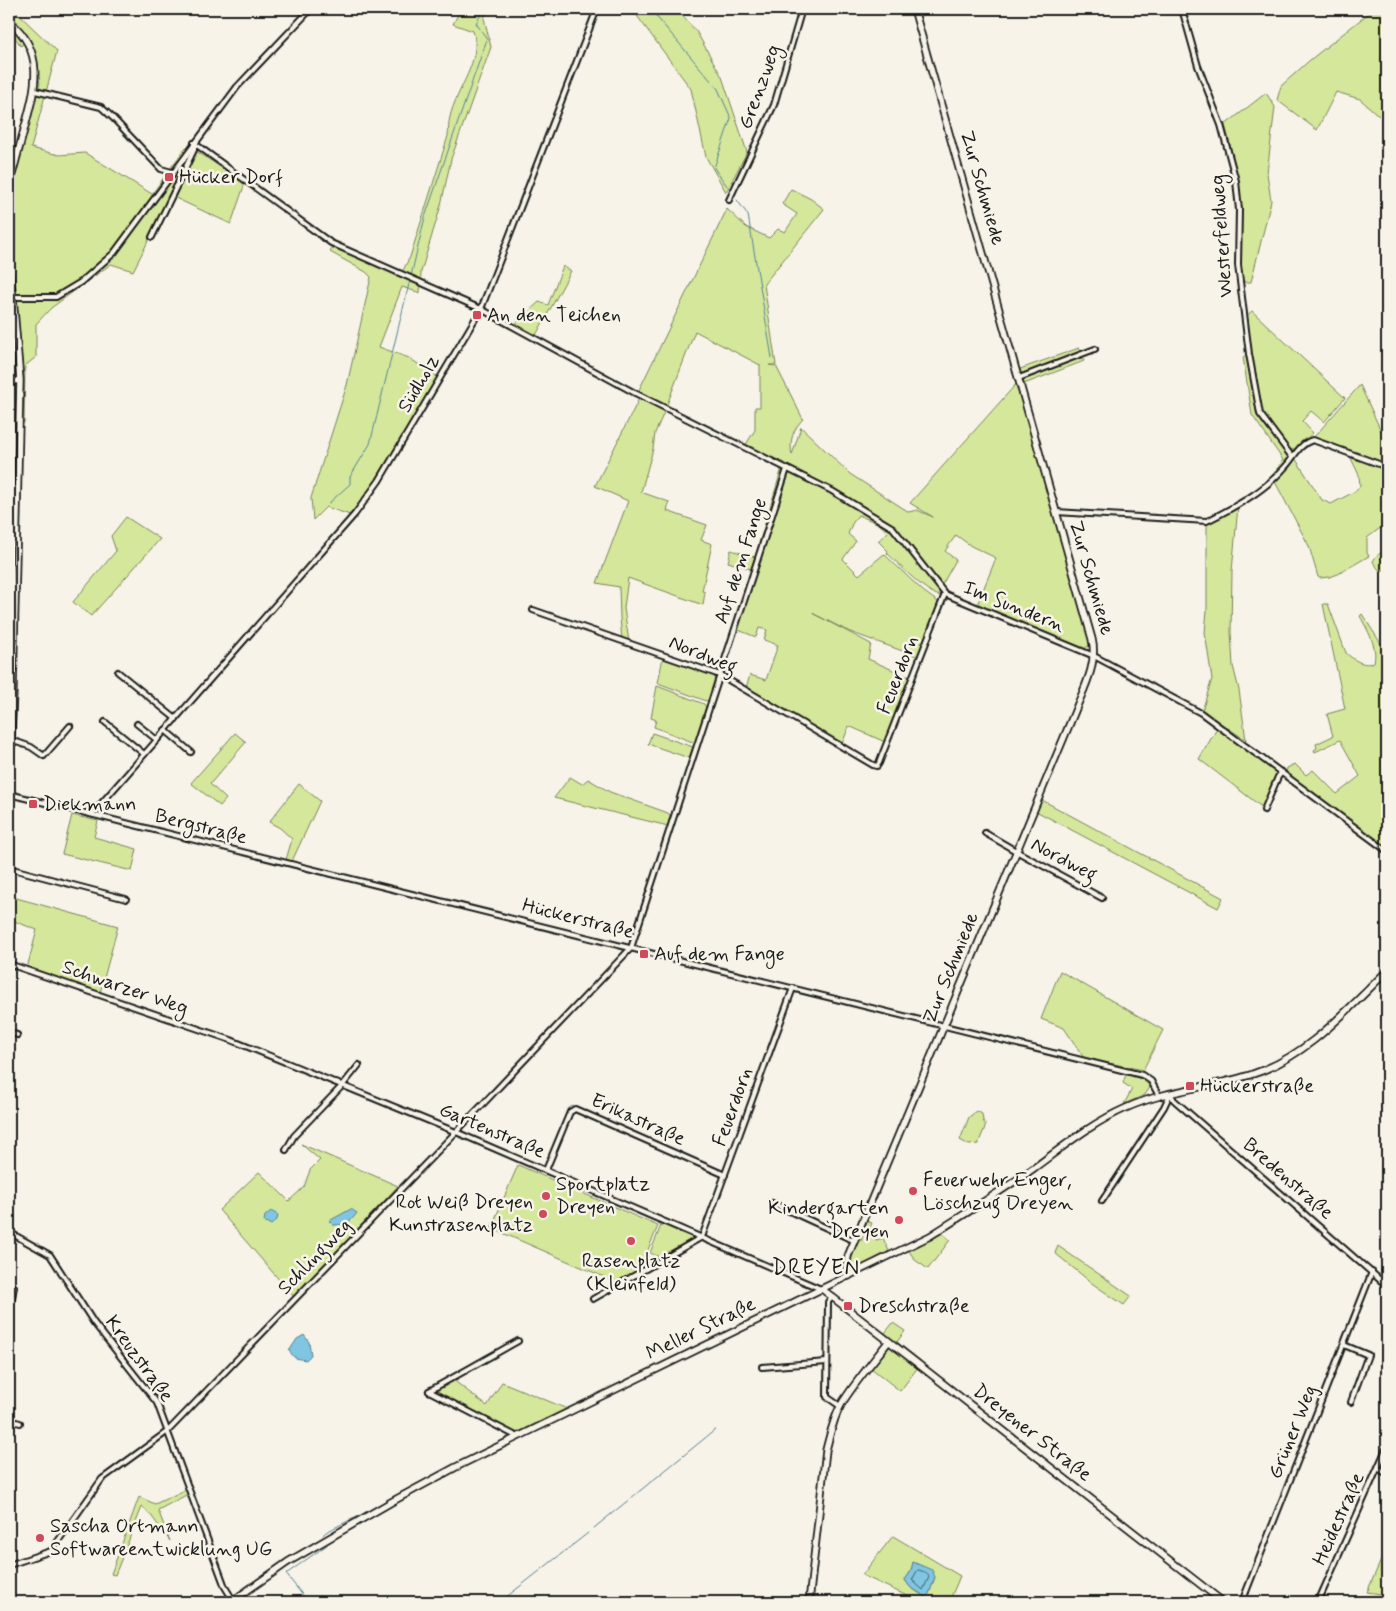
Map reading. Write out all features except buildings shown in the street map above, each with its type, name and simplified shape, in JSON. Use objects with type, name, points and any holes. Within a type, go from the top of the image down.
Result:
[{"type":"street","points":[[11,297],[56,297],[81,282],[114,253],[168,177],[237,87],[311,9]]},
{"type":"street","name":"Südholz","points":[[92,814],[355,514],[379,481],[480,309],[597,9]]},
{"type":"street","name":"Grenzweg","points":[[729,200],[774,106],[802,9]]},
{"type":"street","name":"Zur Schmiede","points":[[850,1276],[847,1270],[847,1260],[1078,703],[1094,656],[1092,639],[914,9]]},
{"type":"street","name":"Westerfeldweg","points":[[1182,9],[1198,66],[1222,125],[1236,181],[1239,210],[1238,265],[1249,354],[1260,414],[1292,457]]},
{"type":"street","points":[[9,21],[24,38],[31,51],[35,70],[35,91],[9,186]]},
{"type":"street","points":[[35,91],[100,107],[113,118],[168,177]]},
{"type":"street","points":[[152,237],[194,150],[194,144]]},
{"type":"street","points":[[194,144],[331,243],[480,309]]},
{"type":"street","points":[[161,169],[172,172]]},
{"type":"street","points":[[9,270],[20,380],[13,545],[9,774]]},
{"type":"street","name":"Im Sundern","points":[[480,309],[634,392],[832,491],[893,528],[945,594],[1094,656],[1201,713],[1387,851]]},
{"type":"street","points":[[1019,378],[1095,349]]},
{"type":"street","points":[[9,386],[11,383],[20,380]]},
{"type":"street","points":[[1056,512],[1206,521],[1226,511],[1272,481],[1303,445],[1313,440],[1387,467]]},
{"type":"street","name":"Auf dem Fange","points":[[631,948],[787,469]]},
{"type":"street","name":"Feuerdorn","points":[[877,766],[880,763],[945,594]]},
{"type":"street","name":"Nordweg","points":[[533,610],[720,674],[877,766]]},
{"type":"street","points":[[118,672],[176,719]]},
{"type":"street","points":[[105,722],[144,754]]},
{"type":"street","points":[[137,724],[157,740]]},
{"type":"street","points":[[11,740],[31,747],[44,756],[70,726]]},
{"type":"street","points":[[165,730],[190,752]]},
{"type":"street","points":[[1264,810],[1282,772]]},
{"type":"street","name":"Bergstraße","points":[[9,794],[358,880]]},
{"type":"street","name":"Nordweg","points":[[985,832],[1016,852],[1102,898]]},
{"type":"street","points":[[9,868],[126,899]]},
{"type":"street","name":"Hückerstraße","points":[[358,880],[1142,1075],[1151,1081],[1159,1096]]},
{"type":"street","name":"Schlingweg","points":[[9,1565],[51,1551],[102,1479],[168,1431],[631,948]]},
{"type":"street","name":"Schwarzer Weg","points":[[9,964],[231,1040]]},
{"type":"street","name":"Meller Straße","points":[[232,1601],[288,1562],[456,1467],[930,1236],[999,1192],[1099,1122],[1126,1108],[1159,1096],[1236,1079],[1275,1066],[1294,1055],[1315,1038],[1387,970]]},
{"type":"street","name":"Feuerdorn","points":[[702,1237],[793,988]]},
{"type":"street","points":[[9,1032],[17,1035]]},
{"type":"street","name":"Gartenstraße","points":[[231,1040],[456,1132],[822,1289]]},
{"type":"street","points":[[286,1150],[294,1136],[342,1086],[359,1065]]},
{"type":"street","points":[[1102,1201],[1164,1107],[1170,1093]]},
{"type":"street","name":"Bredenstraße","points":[[1170,1093],[1174,1100],[1387,1286]]},
{"type":"street","name":"Erikastraße","points":[[546,1170],[570,1112],[576,1109],[725,1175]]},
{"type":"street","points":[[772,1204],[855,1241]]},
{"type":"street","name":"Kreuzstraße","points":[[9,1232],[50,1255],[94,1323],[157,1403],[225,1587],[232,1601]]},
{"type":"street","points":[[593,1300],[702,1237]]},
{"type":"street","name":"Grüner Weg","points":[[1242,1602],[1372,1272]]},
{"type":"street","points":[[9,1314],[14,1287]]},
{"type":"street","name":"Dreyener Straße","points":[[822,1289],[1223,1602]]},
{"type":"street","points":[[832,1297],[828,1302],[827,1397],[840,1406]]},
{"type":"street","points":[[518,1341],[429,1391],[519,1437]]},
{"type":"street","points":[[809,1602],[826,1450],[832,1428],[840,1406],[888,1342]]},
{"type":"street","points":[[1344,1344],[1368,1355],[1351,1402]]},
{"type":"street","points":[[762,1367],[827,1362]]},
{"type":"street","points":[[9,1420],[20,1423]]},
{"type":"street","name":"Heidestraße","points":[[1318,1602],[1387,1448]]},
{"type":"street","points":[[1378,1468],[1387,1474]]},
{"type":"green space","points":[[9,9],[13,9],[57,51],[31,148],[59,155],[85,153],[152,194],[185,148],[196,151],[245,183],[231,224],[171,196],[133,271],[111,264],[51,308],[36,324],[36,357],[25,366],[24,423],[12,415],[9,392],[9,213],[10,193],[40,83],[29,38],[21,46],[9,29]]},
{"type":"green space","points":[[461,9],[489,9],[484,18],[491,47],[451,159],[441,205],[421,272],[420,293],[402,287],[379,347],[409,358],[438,377],[369,491],[350,515],[326,507],[313,520],[311,498],[347,385],[371,277],[366,272],[330,252],[334,244],[376,265],[402,272],[410,257],[448,136],[449,119],[453,106],[472,64],[475,42],[473,31],[453,24]]},
{"type":"green space","points":[[632,9],[676,9],[696,31],[722,77],[747,152],[726,192],[706,157],[691,89]]},
{"type":"green space","points":[[1374,9],[1387,9],[1387,123],[1360,99],[1336,92],[1317,130],[1277,100],[1281,86],[1310,60]]},
{"type":"green space","points":[[1266,93],[1275,107],[1267,173],[1271,201],[1251,282],[1242,282],[1240,198],[1235,166],[1225,125]]},
{"type":"green space","points":[[791,189],[811,199],[824,209],[764,284],[776,365],[769,365],[776,366],[803,419],[793,436],[791,445],[792,455],[801,427],[850,474],[909,512],[917,510],[933,517],[910,503],[1017,383],[1091,644],[1084,649],[977,605],[996,558],[971,546],[956,535],[945,551],[956,560],[939,590],[943,596],[937,595],[922,586],[887,553],[888,551],[878,541],[888,532],[879,524],[858,515],[848,534],[856,541],[843,559],[859,575],[884,554],[923,591],[938,602],[939,605],[919,657],[850,632],[812,613],[871,644],[868,659],[911,678],[885,742],[849,726],[842,744],[746,688],[750,675],[766,680],[778,645],[764,640],[767,630],[759,628],[756,637],[736,629],[762,559],[755,557],[781,471],[778,462],[745,446],[755,430],[755,407],[760,407],[760,365],[695,331],[655,433],[653,449],[641,492],[669,502],[667,511],[707,525],[701,540],[712,544],[702,591],[705,592],[703,605],[628,578],[624,608],[629,642],[622,640],[619,587],[597,583],[628,501],[595,486],[640,397],[651,403],[654,400],[638,392],[727,209],[746,227],[769,238],[778,229],[785,232],[797,214],[782,204]],"holes":[[[796,470],[835,491],[798,476]]]},
{"type":"green space","points":[[563,266],[571,271],[536,335],[515,324],[539,302],[548,305]]},
{"type":"green space","points":[[1252,311],[1345,398],[1324,422],[1311,411],[1302,421],[1313,433],[1295,449],[1290,450],[1262,413],[1245,317]]},
{"type":"green space","points":[[1079,348],[1084,361],[1024,384],[1020,369]]},
{"type":"green space","points":[[1247,355],[1258,416],[1288,456],[1288,461],[1284,467],[1295,458],[1322,500],[1331,504],[1356,491],[1360,486],[1359,475],[1349,454],[1387,469],[1387,523],[1367,538],[1367,553],[1369,556],[1338,574],[1330,577],[1318,577],[1309,546],[1272,476],[1283,460],[1252,415],[1243,357]]},
{"type":"green space","points":[[1360,385],[1387,444],[1387,465],[1314,437]]},
{"type":"green space","points":[[1238,506],[1232,571],[1231,632],[1233,666],[1239,690],[1246,740],[1202,711],[1212,679],[1205,633],[1207,610],[1207,524]]},
{"type":"green space","points":[[126,517],[160,539],[91,616],[73,602],[116,551],[111,536]]},
{"type":"green space","points":[[731,550],[755,557],[751,569],[728,562]]},
{"type":"green space","points":[[1387,550],[1387,569],[1380,571],[1373,562],[1380,553]]},
{"type":"green space","points":[[1323,604],[1328,604],[1346,653],[1349,656],[1367,664],[1374,662],[1373,644],[1360,616],[1362,614],[1387,653],[1387,847],[1286,773],[1287,768],[1295,764],[1306,775],[1313,770],[1337,794],[1360,776],[1340,740],[1315,752],[1314,750],[1317,748],[1316,744],[1333,736],[1327,714],[1345,709]]},
{"type":"green space","points":[[663,657],[714,675],[715,678],[709,699],[706,701],[658,683]]},
{"type":"green space","points":[[657,686],[704,704],[706,707],[695,743],[654,727],[656,720],[651,718]]},
{"type":"green space","points":[[1218,727],[1278,772],[1263,808],[1199,759]]},
{"type":"green space","points":[[235,733],[246,742],[210,784],[226,799],[220,806],[191,783]]},
{"type":"green space","points":[[652,733],[693,747],[689,758],[648,744]]},
{"type":"green space","points":[[570,777],[582,784],[588,779],[610,792],[668,813],[670,815],[668,826],[554,798]]},
{"type":"green space","points":[[299,784],[320,801],[292,861],[286,860],[292,839],[280,828],[269,822]]},
{"type":"green space","points":[[1042,800],[1223,898],[1218,908],[1036,811]]},
{"type":"green space","points":[[72,815],[98,821],[94,837],[137,849],[132,871],[62,854]]},
{"type":"green space","points":[[9,896],[118,926],[100,993],[27,968],[37,930],[9,919]]},
{"type":"green space","points":[[1060,971],[1163,1030],[1143,1070],[1084,1058],[1064,1028],[1041,1019]]},
{"type":"green space","points":[[1126,1074],[1144,1080],[1150,1087],[1145,1095],[1124,1104],[1132,1089],[1123,1083]]},
{"type":"green space","points":[[977,1111],[982,1114],[986,1125],[978,1144],[969,1145],[960,1140],[969,1117]]},
{"type":"green space","points":[[301,1144],[398,1186],[294,1297],[219,1210],[259,1172],[289,1201],[304,1187],[310,1170],[320,1160]]},
{"type":"green space","name":"Sportplatz Dreyen","points":[[518,1165],[658,1226],[639,1271],[618,1283],[491,1228]]},
{"type":"green space","points":[[867,1221],[872,1223],[870,1228],[876,1240],[883,1238],[889,1251],[858,1268],[852,1267],[850,1262],[859,1240],[861,1241]]},
{"type":"green space","points":[[662,1223],[695,1237],[660,1257],[650,1253]]},
{"type":"green space","points":[[942,1233],[950,1240],[928,1269],[915,1260],[909,1251]]},
{"type":"green space","points":[[1058,1246],[1131,1296],[1124,1305],[1093,1284],[1055,1253]]},
{"type":"green space","points":[[893,1323],[905,1331],[897,1342],[922,1362],[900,1391],[871,1368],[894,1341],[884,1334]]},
{"type":"green space","points":[[452,1379],[487,1406],[502,1382],[570,1410],[516,1434],[433,1391]]},
{"type":"green space","points":[[187,1489],[188,1494],[158,1510],[170,1541],[150,1514],[142,1507],[115,1575],[111,1574],[139,1497],[155,1504]]},
{"type":"green space","points":[[893,1536],[960,1576],[949,1602],[920,1602],[862,1575]],"holes":[[[913,1562],[935,1577],[929,1594],[920,1594],[910,1587],[905,1580],[911,1571]]]},
{"type":"green space","points":[[1385,1551],[1387,1551],[1387,1595],[1367,1592]]},
{"type":"water","points":[[351,1209],[357,1213],[347,1223],[333,1225],[329,1221]]},
{"type":"water","points":[[271,1211],[278,1215],[277,1220],[271,1225],[264,1221],[265,1216]]},
{"type":"water","points":[[304,1335],[309,1342],[311,1355],[306,1360],[295,1358],[289,1351],[297,1339]]},
{"type":"water","points":[[913,1562],[932,1570],[935,1577],[929,1594],[926,1597],[910,1587],[905,1580],[911,1571]]},
{"type":"waterway","points":[[411,276],[425,217],[487,39],[476,23],[484,9]]},
{"type":"waterway","points":[[650,9],[718,89],[731,118],[714,168],[727,186]]},
{"type":"waterway","points":[[737,200],[748,215],[772,358]]},
{"type":"waterway","points":[[329,503],[350,484],[350,477],[370,444],[410,280]]},
{"type":"waterway","points":[[594,1528],[715,1430]]},
{"type":"waterway","points":[[323,1535],[354,1518]]},
{"type":"waterway","points":[[500,1602],[588,1533]]},
{"type":"waterway","points":[[308,1602],[286,1574],[327,1545]]},
{"type":"place","name":"Hücker Dorf","points":[[169,177]]},
{"type":"place","name":"An den Teichen","points":[[477,315]]},
{"type":"place","name":"Diekmann","points":[[33,804]]},
{"type":"place","name":"Auf dem Fange","points":[[644,954]]},
{"type":"place","name":"Hückerstraße","points":[[1190,1086]]},
{"type":"place","name":"Feuerwehr Enger, Löschzug Dreyen","points":[[913,1191]]},
{"type":"place","name":"Sportplatz Dreyen","points":[[546,1196]]},
{"type":"place","name":"Rot Weiß Dreyen Kunstrasenplatz","points":[[543,1214]]},
{"type":"place","name":"Kindergarten Dreyen","points":[[899,1220]]},
{"type":"place","name":"Rasenplatz (Kleinfeld)","points":[[631,1241]]},
{"type":"place","name":"Dreschstraße","points":[[848,1306]]},
{"type":"place","name":"Sascha Ortmann Softwareentwicklung UG","points":[[40,1538]]},
{"type":"district","name":"DREYEN","points":[[816,1268]]}]
